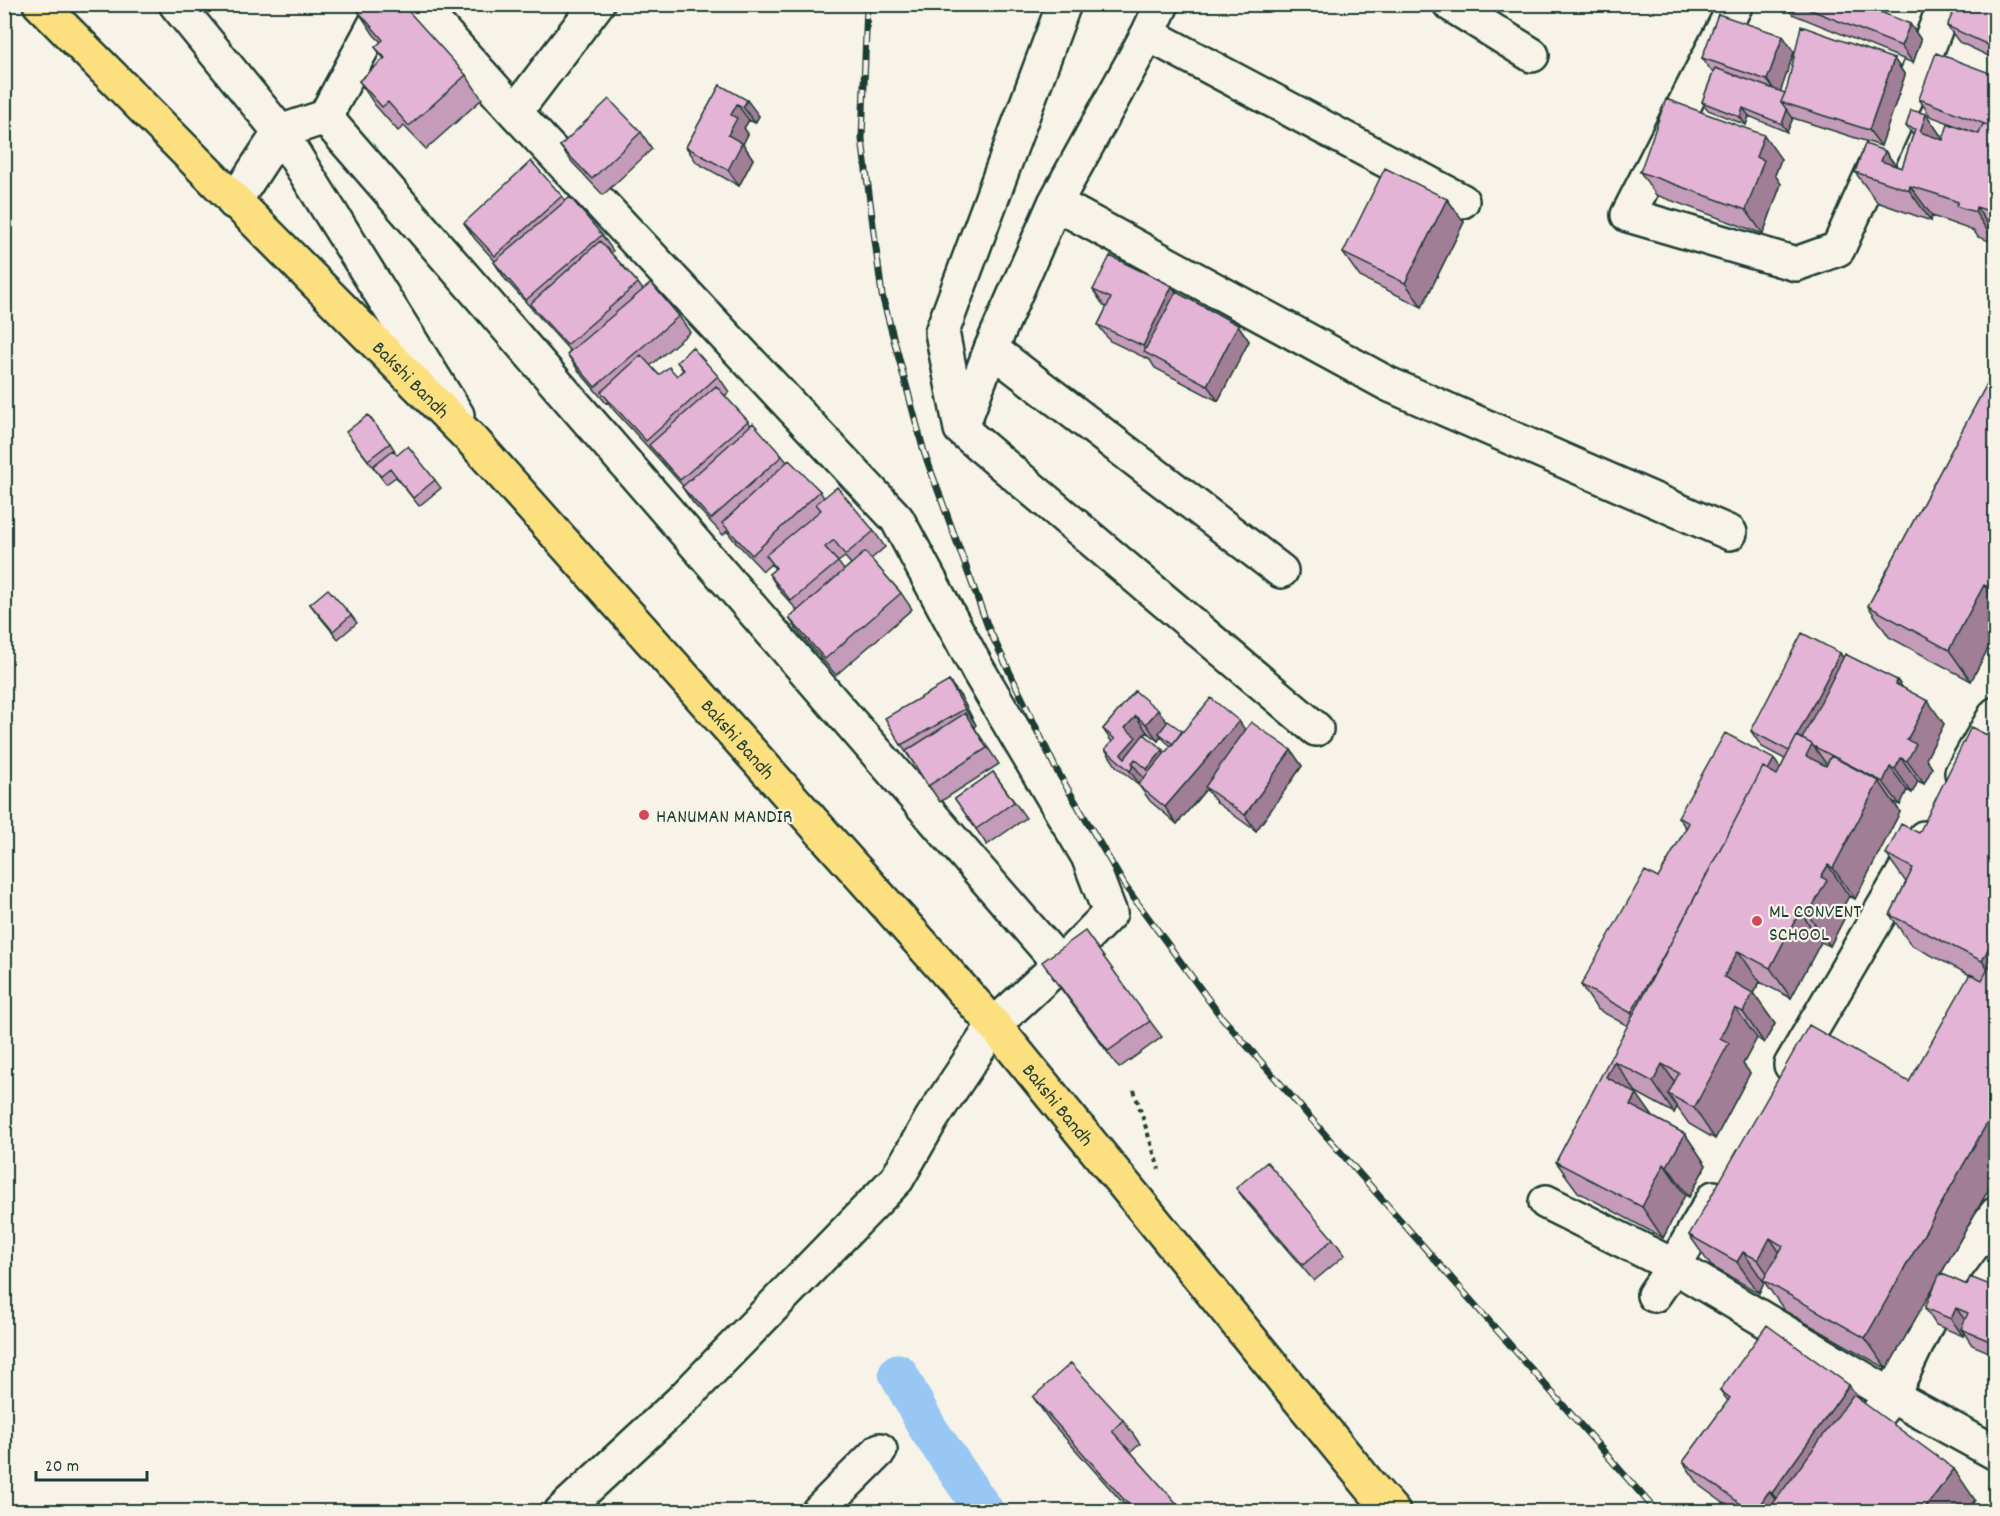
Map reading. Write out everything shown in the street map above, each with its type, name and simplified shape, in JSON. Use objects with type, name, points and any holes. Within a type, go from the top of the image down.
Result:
[{"type":"main road","name":"Bakshi Bandh","points":[[40,4],[474,442],[994,1025],[1393,1512]]},
{"type":"street","points":[[176,4],[280,132],[474,442]]},
{"type":"street","points":[[234,202],[280,132],[325,117],[386,4]]},
{"type":"street","points":[[418,4],[515,112],[897,519],[978,670],[1088,856],[1110,913],[1060,964],[994,1025],[932,1118],[897,1179],[680,1402],[561,1512]]},
{"type":"street","points":[[515,112],[597,4]]},
{"type":"street","points":[[1064,4],[942,332],[961,429],[1316,729]]},
{"type":"street","points":[[961,429],[991,349],[1055,203],[1148,34],[1162,4]]},
{"type":"street","points":[[1450,4],[1532,55]]},
{"type":"street","points":[[1736,4],[1628,215],[1796,264],[1838,249],[1923,61],[1945,4]]},
{"type":"street","points":[[1148,34],[1462,201]]},
{"type":"street","points":[[325,117],[1060,964]]},
{"type":"street","points":[[1055,203],[1388,384],[1730,533]]},
{"type":"street","points":[[991,349],[1281,570]]},
{"type":"street","points":[[1775,1093],[1995,714]]},
{"type":"street","points":[[1654,1295],[1674,1266],[1728,1174]]},
{"type":"street","points":[[1546,1202],[1674,1266],[1892,1396],[1995,1453]]},
{"type":"street","points":[[1857,1440],[1892,1396],[1948,1279],[1995,1214]]},
{"type":"street","points":[[818,1512],[880,1450]]},
{"type":"building","points":[[365,4],[402,4],[466,75],[409,126],[388,102],[382,107],[359,81],[385,58],[375,47],[383,40],[358,11]]},
{"type":"building","points":[[1796,4],[1861,4],[1910,24],[1901,46]]},
{"type":"building","points":[[1957,4],[1991,4],[1995,7],[1995,48],[1947,26]]},
{"type":"building","points":[[1718,14],[1783,36],[1767,80],[1702,58]]},
{"type":"building","points":[[1801,26],[1894,59],[1869,130],[1781,102],[1787,88]]},
{"type":"building","points":[[1936,53],[1995,75],[1995,128],[1919,99]]},
{"type":"building","points":[[1715,68],[1785,93],[1781,102],[1787,110],[1782,124],[1743,108],[1740,117],[1702,102]]},
{"type":"building","points":[[720,85],[747,100],[743,107],[737,104],[731,115],[737,118],[728,135],[742,143],[728,170],[686,147]]},
{"type":"building","points":[[609,99],[641,132],[592,179],[560,146]]},
{"type":"building","points":[[1666,99],[1764,135],[1756,157],[1764,160],[1746,210],[1640,172]]},
{"type":"building","points":[[1911,110],[1926,114],[1920,132],[1943,140],[1948,124],[1979,134],[1983,124],[1995,128],[1995,213],[1976,207],[1975,212],[1956,206],[1958,202],[1936,194],[1910,186],[1909,190],[1855,172],[1865,144],[1885,151],[1881,161],[1902,168],[1915,129],[1906,126]]},
{"type":"building","points":[[531,161],[562,196],[495,256],[464,223]]},
{"type":"building","points":[[1385,168],[1447,199],[1405,283],[1343,253]]},
{"type":"building","points":[[570,197],[602,235],[526,300],[494,262]]},
{"type":"building","points":[[600,241],[638,283],[567,345],[530,304]]},
{"type":"building","points":[[1110,256],[1172,286],[1143,346],[1098,325],[1111,298],[1093,290]]},
{"type":"building","points":[[651,283],[679,316],[595,387],[567,354]]},
{"type":"building","points":[[1176,292],[1238,325],[1207,385],[1144,352]]},
{"type":"building","points":[[692,347],[718,376],[646,441],[601,392],[641,355],[659,375],[669,367],[677,376],[684,370],[677,362]]},
{"type":"building","points":[[1995,369],[1995,574],[1988,587],[1984,585],[1949,650],[1868,606]]},
{"type":"building","points":[[716,386],[748,421],[680,480],[649,445]]},
{"type":"building","points":[[368,415],[390,443],[368,460],[346,432]]},
{"type":"building","points":[[753,423],[782,456],[711,519],[682,487]]},
{"type":"building","points":[[408,446],[435,480],[413,498],[390,468],[380,476],[373,466],[393,450],[397,455]]},
{"type":"building","points":[[789,460],[820,491],[752,555],[722,523]]},
{"type":"building","points":[[837,487],[874,531],[845,555],[834,540],[825,547],[838,562],[791,601],[769,574],[776,568],[766,555],[821,510],[816,504]]},
{"type":"building","points":[[865,552],[901,593],[825,659],[789,618]]},
{"type":"building","points":[[328,589],[351,615],[333,631],[310,604]]},
{"type":"building","points":[[1802,633],[1840,653],[1789,751],[1751,731]]},
{"type":"building","points":[[1845,654],[1897,680],[1896,684],[1928,701],[1907,740],[1916,744],[1907,761],[1901,758],[1895,769],[1890,767],[1883,782],[1802,739]]},
{"type":"building","points":[[949,681],[965,709],[901,745],[885,718]]},
{"type":"building","points":[[1135,691],[1158,710],[1146,724],[1136,716],[1125,728],[1136,737],[1121,754],[1125,758],[1144,734],[1163,750],[1147,769],[1135,759],[1130,771],[1105,749],[1115,739],[1103,729]]},
{"type":"building","points":[[1211,698],[1239,721],[1165,807],[1138,785]]},
{"type":"building","points":[[965,713],[987,748],[928,786],[906,751]]},
{"type":"building","points":[[1168,721],[1182,731],[1173,744],[1159,733]]},
{"type":"building","points":[[1251,722],[1291,750],[1245,815],[1205,787]]},
{"type":"building","points":[[1971,727],[1995,739],[1995,935],[1982,961],[1890,915],[1913,868],[1886,854],[1901,824],[1919,833]]},
{"type":"building","points":[[1725,733],[1774,759],[1768,770],[1763,767],[1679,928],[1631,1013],[1581,985],[1645,871],[1658,878],[1689,823],[1678,817]]},
{"type":"building","points":[[1797,736],[1812,744],[1806,756],[1826,766],[1831,756],[1879,781],[1833,868],[1828,865],[1821,877],[1827,880],[1808,915],[1800,911],[1770,968],[1738,951],[1724,977],[1753,993],[1743,1012],[1735,1008],[1720,1038],[1729,1043],[1694,1108],[1668,1094],[1679,1073],[1662,1064],[1653,1082],[1614,1061],[1606,1077],[1637,1094],[1630,1105],[1685,1134],[1667,1166],[1664,1164],[1642,1207],[1556,1162],[1763,767],[1777,775]]},
{"type":"building","points":[[993,772],[1014,802],[976,829],[955,799]]},
{"type":"building","points":[[1085,931],[1150,1021],[1108,1051],[1042,962]]},
{"type":"building","points":[[1995,956],[1995,1109],[1865,1338],[1763,1280],[1783,1246],[1770,1238],[1758,1260],[1743,1252],[1737,1262],[1689,1235],[1809,1025],[1909,1082],[1970,974],[1982,980]]},
{"type":"building","points":[[1267,1162],[1333,1239],[1303,1265],[1236,1188]]},
{"type":"building","points":[[1940,1273],[1967,1285],[1970,1277],[1995,1287],[1995,1351],[1990,1349],[1992,1342],[1961,1329],[1968,1313],[1956,1308],[1951,1319],[1925,1308]]},
{"type":"building","points":[[1767,1325],[1849,1385],[1772,1493],[1769,1491],[1755,1512],[1752,1512],[1683,1462],[1730,1398],[1720,1390]]},
{"type":"building","points":[[1071,1363],[1123,1420],[1112,1431],[1180,1507],[1175,1512],[1135,1512],[1033,1397]]},
{"type":"building","points":[[1853,1395],[1954,1469],[1922,1512],[1767,1512]]},
{"type":"waterway","points":[[898,1373],[927,1427],[985,1512]]},
{"type":"railway","points":[[867,4],[862,139],[882,295],[924,452],[988,627],[1056,769],[1125,886],[1219,1014],[1657,1512]]},
{"type":"place","name":"HANUMAN MANDIR","points":[[644,815]]},
{"type":"place","name":"ML CONVENT SCHOOL","points":[[1757,921]]}]
